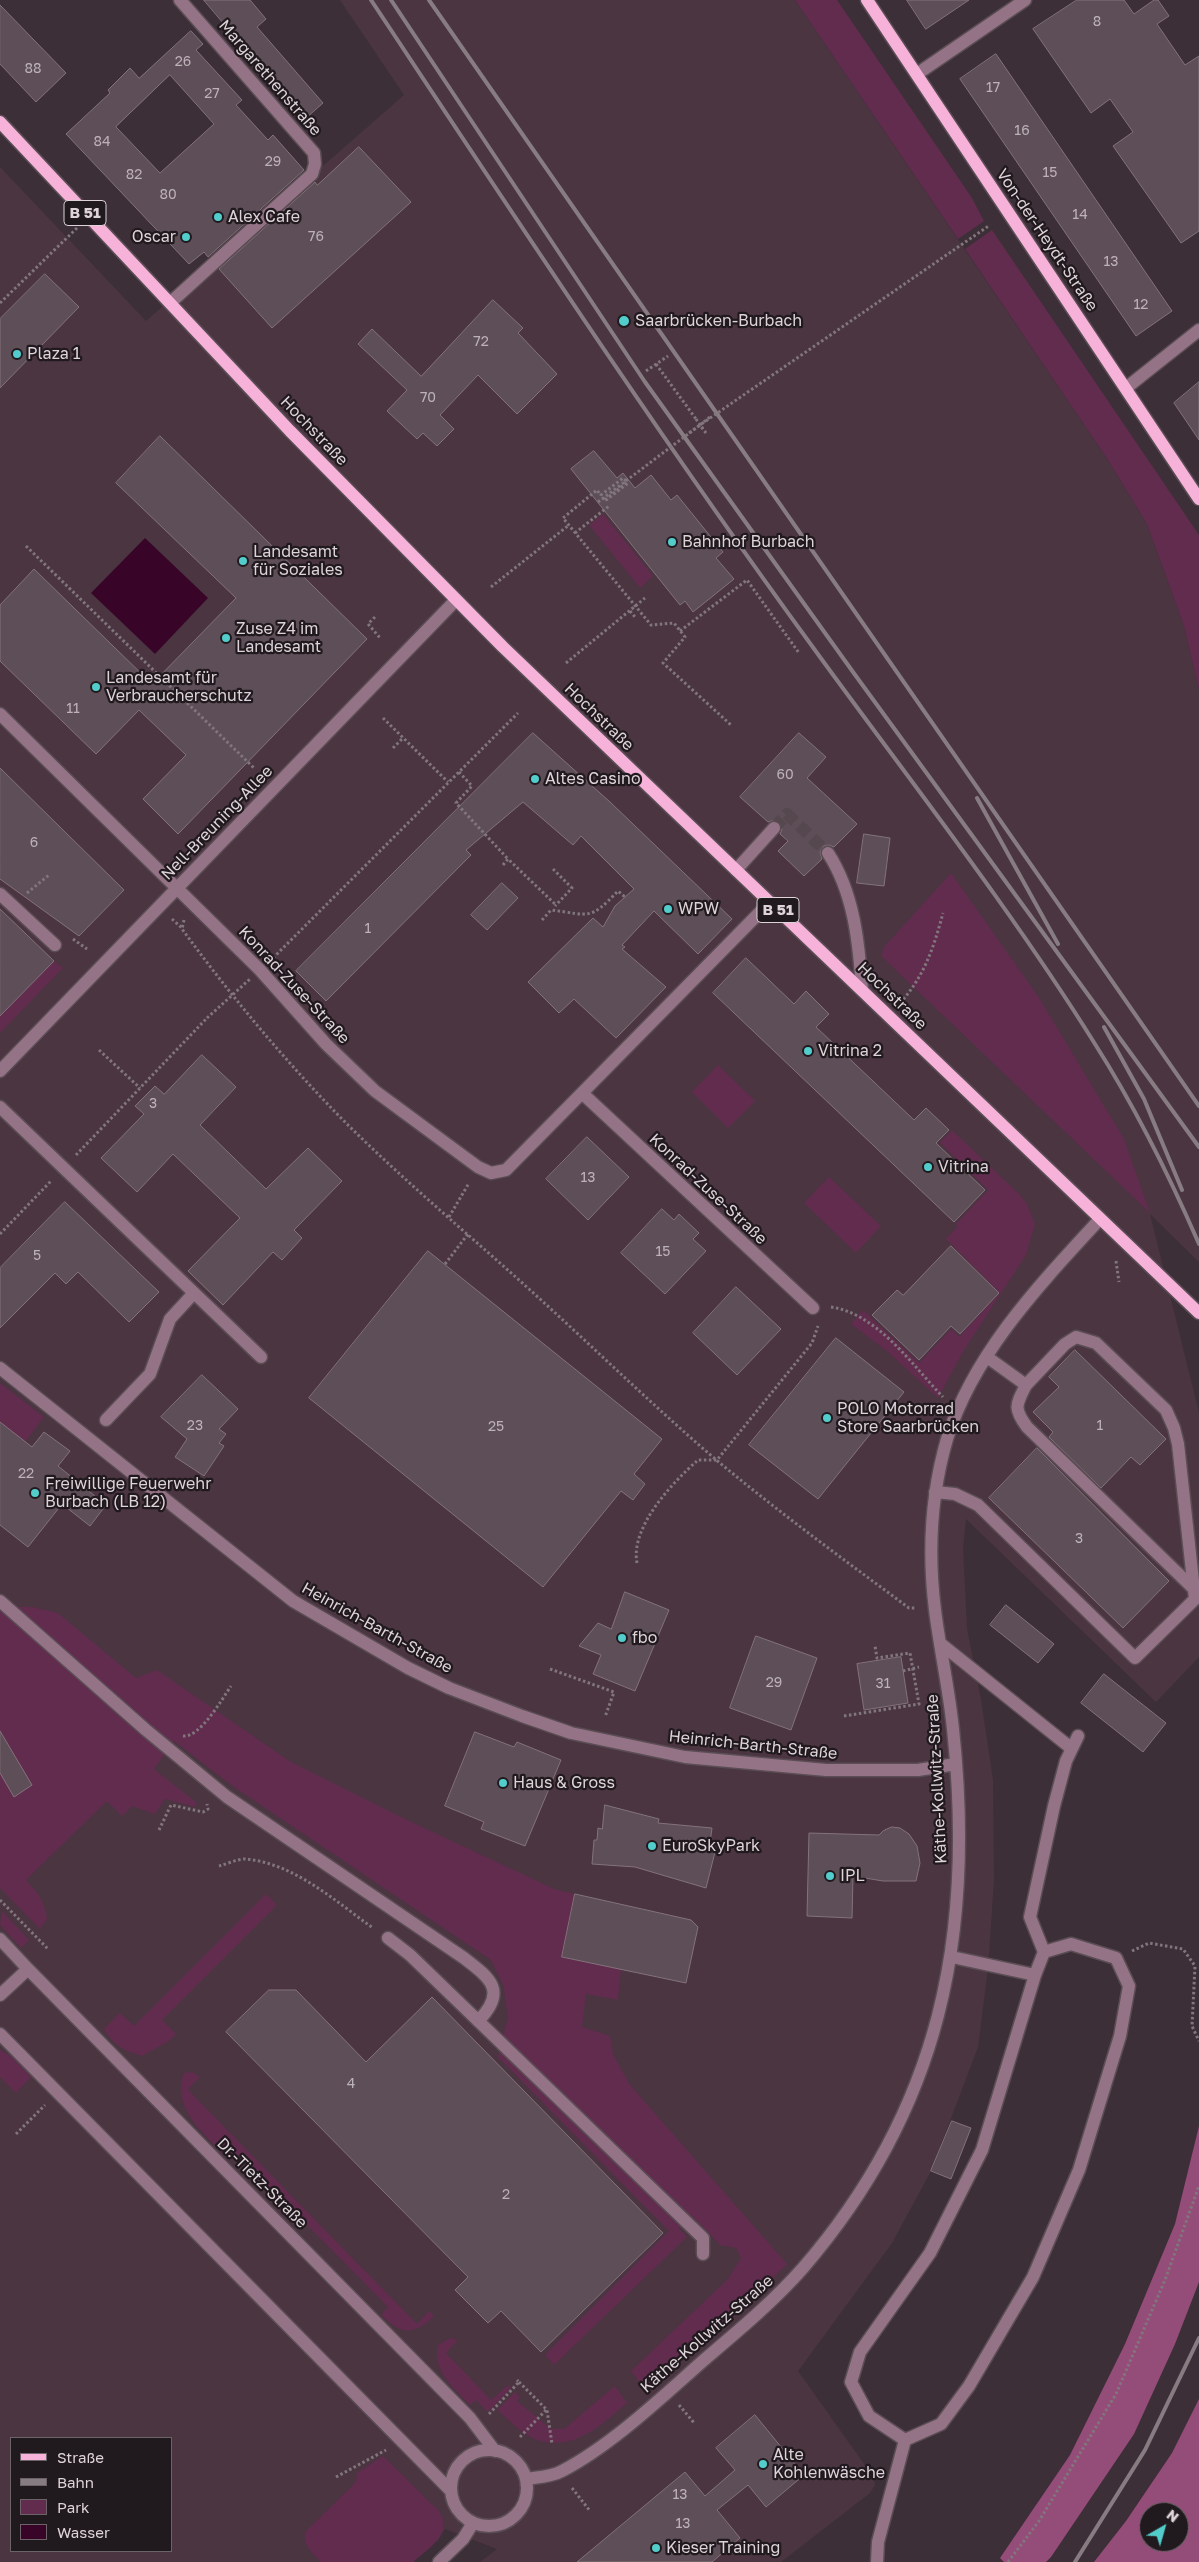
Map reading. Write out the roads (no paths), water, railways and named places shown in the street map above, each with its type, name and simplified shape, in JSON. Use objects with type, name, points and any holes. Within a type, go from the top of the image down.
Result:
[{"type":"main road","name":"Von-der-Heydt-Straße","points":[[867,0],[1199,499]]},
{"type":"main road","name":"Hochstraße","points":[[0,122],[296,437],[456,600],[1199,1313]]},
{"type":"street","name":"Margarethenstraße","points":[[170,303],[312,174],[315,164],[314,153],[180,0]]},
{"type":"street","points":[[917,74],[1025,0]]},
{"type":"street","points":[[1126,388],[1199,330]]},
{"type":"street","name":"Nell-Breuning-Allee","points":[[1,1069],[456,600]]},
{"type":"street","name":"Konrad-Zuse-Straße","points":[[0,714],[260,970],[326,1044],[375,1091],[478,1167],[491,1173],[506,1170],[770,902]]},
{"type":"street","points":[[736,870],[774,828]]},
{"type":"street","points":[[828,853],[838,867],[858,934],[862,990]]},
{"type":"street","points":[[0,894],[54,945]]},
{"type":"street","name":"Konrad-Zuse-Straße","points":[[582,1093],[812,1308]]},
{"type":"street","points":[[0,1107],[62,1169],[261,1357]]},
{"type":"street","name":"Käthe-Kollwitz-Straße","points":[[526,2478],[548,2476],[561,2472],[604,2444],[746,2325],[804,2266],[864,2183],[904,2111],[924,2063],[940,2014],[952,1957],[959,1898],[959,1811],[956,1764],[950,1697],[935,1609],[932,1548],[935,1492],[940,1464],[959,1405],[986,1357],[1028,1300],[1100,1219]]},
{"type":"street","points":[[106,1420],[150,1374],[170,1319],[193,1294]]},
{"type":"street","points":[[935,1492],[955,1494],[978,1506],[1135,1658],[1195,1599],[1194,1588],[1178,1444],[1166,1410],[1096,1343],[1076,1337],[1065,1344],[1026,1385],[1017,1402],[1017,1413],[1027,1426],[1194,1588]]},
{"type":"street","points":[[986,1357],[1026,1385]]},
{"type":"street","name":"Heinrich-Barth-Straße","points":[[0,1368],[293,1601],[408,1668],[449,1688],[571,1733],[685,1757],[826,1770],[918,1770],[956,1764]]},
{"type":"street","points":[[0,1601],[146,1730],[227,1797],[464,1958],[488,1978],[493,1988],[492,1999],[488,2011],[478,2021]]},
{"type":"street","points":[[941,1644],[1071,1748]]},
{"type":"street","points":[[905,2440],[869,2416],[851,2382],[860,2352],[930,2253],[982,2150],[1035,1975],[1044,1952],[1030,1917],[1054,1806],[1071,1748],[1078,1736]]},
{"type":"street","points":[[388,1938],[410,1955],[704,2238],[703,2254]]},
{"type":"street","name":"Dr.-Tietz-Straße","points":[[0,1939],[470,2418],[495,2450]]},
{"type":"street","points":[[905,2440],[940,2424],[969,2386],[1033,2277],[1079,2170],[1120,2036],[1129,1986],[1116,1958],[1071,1944],[1044,1952]]},
{"type":"street","points":[[952,1957],[1035,1975]]},
{"type":"street","points":[[0,1995],[28,1969]]},
{"type":"street","points":[[0,2034],[451,2491]]},
{"type":"street","points":[[877,2562],[878,2542],[905,2440]]},
{"type":"street","points":[[480,2450],[495,2450],[509,2456],[520,2466],[526,2478],[525,2502],[517,2515],[504,2524],[488,2527],[473,2524],[457,2510],[453,2503],[451,2491],[452,2478],[458,2466],[480,2450]]},
{"type":"street","points":[[439,2562],[463,2539],[473,2524]]},
{"type":"water","points":[[145,538],[208,598],[155,654],[91,593]]},
{"type":"tunnel","points":[[774,828],[787,814],[828,853]]},
{"type":"railway","points":[[371,0],[698,487],[993,892],[1062,993],[1110,1068],[1138,1117],[1176,1192],[1199,1244]]},
{"type":"railway","points":[[391,0],[645,382],[853,672],[1199,1147]]},
{"type":"railway","points":[[429,0],[1199,1106]]},
{"type":"railway","points":[[977,798],[1058,944]]},
{"type":"railway","points":[[1104,1027],[1144,1099],[1182,1190]]},
{"type":"railway","points":[[1075,2562],[1145,2450],[1199,2338]]},
{"type":"place","name":"Alex Cafe","points":[[218,217]]},
{"type":"place","name":"Oscar","points":[[186,237]]},
{"type":"place","name":"Saarbrücken-Burbach","points":[[624,321]]},
{"type":"place","name":"Plaza 1","points":[[17,354]]},
{"type":"place","name":"Bahnhof Burbach","points":[[672,542]]},
{"type":"place","name":"Landesamt für Soziales","points":[[243,561]]},
{"type":"place","name":"Zuse Z4 im Landesamt","points":[[226,638]]},
{"type":"place","name":"Landesamt für Verbraucherschutz","points":[[96,687]]},
{"type":"place","name":"Altes Casino","points":[[535,779]]},
{"type":"place","name":"WPW","points":[[668,909]]},
{"type":"place","name":"Vitrina 2","points":[[808,1051]]},
{"type":"place","name":"Vitrina","points":[[928,1167]]},
{"type":"place","name":"POLO Motorrad Store Saarbrücken","points":[[827,1418]]},
{"type":"place","name":"Freiwillige Feuerwehr Burbach (LB 12)","points":[[35,1493]]},
{"type":"place","name":"fbo","points":[[622,1638]]},
{"type":"place","name":"Haus & Gross","points":[[503,1783]]},
{"type":"place","name":"EuroSkyPark","points":[[652,1846]]},
{"type":"place","name":"IPL","points":[[830,1876]]},
{"type":"place","name":"Alte Kohlenwäsche","points":[[763,2464]]},
{"type":"place","name":"Kieser Training","points":[[656,2548]]}]
